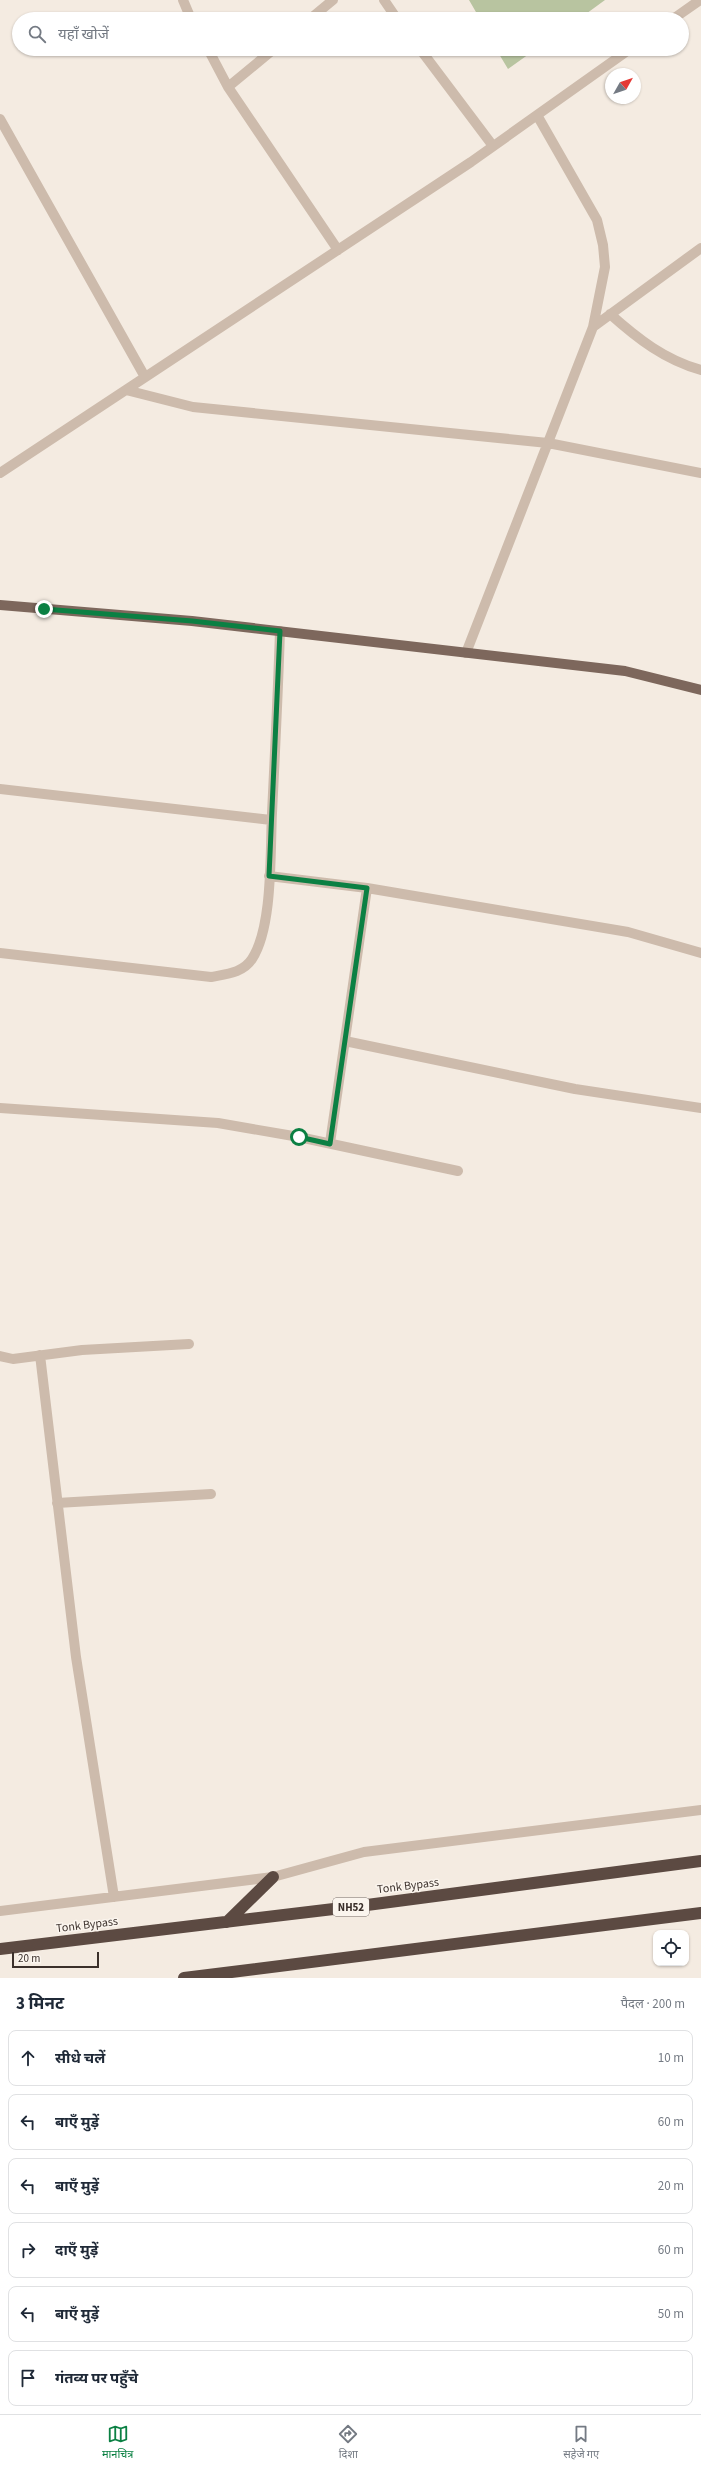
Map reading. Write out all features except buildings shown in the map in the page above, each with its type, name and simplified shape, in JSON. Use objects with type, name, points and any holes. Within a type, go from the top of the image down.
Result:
[{"type":"highway","name":"Tonk Bypass","points":[[0,1949],[701,1862]]},
{"type":"highway","points":[[227,1922],[273,1877]]},
{"type":"highway","points":[[184,1978],[701,1913]]},
{"type":"main road","points":[[0,605],[192,621],[625,671],[701,690]]},
{"type":"street","points":[[183,0],[188,12]]},
{"type":"street","points":[[318,12],[333,0]]},
{"type":"street","points":[[384,0],[392,12]]},
{"type":"street","points":[[683,12],[700,0]]},
{"type":"street","points":[[212,56],[228,88],[338,250]]},
{"type":"street","points":[[228,88],[266,56]]},
{"type":"street","points":[[425,56],[493,146]]},
{"type":"street","points":[[0,474],[493,146],[620,56]]},
{"type":"street","points":[[466,653],[593,327],[605,267],[603,245],[597,220],[537,115]]},
{"type":"street","points":[[0,119],[145,377]]},
{"type":"street","points":[[593,327],[701,248]]},
{"type":"street","points":[[610,314],[643,343],[682,365],[701,370]]},
{"type":"street","points":[[126,390],[193,407],[548,443],[701,473]]},
{"type":"street","points":[[0,953],[211,977],[239,971],[251,961],[259,947],[265,922],[269,876],[280,631]]},
{"type":"street","points":[[0,790],[271,820]]},
{"type":"street","points":[[269,876],[367,888],[628,932],[701,953]]},
{"type":"street","points":[[330,1144],[367,888]]},
{"type":"street","points":[[345,1041],[575,1089],[701,1108]]},
{"type":"street","points":[[0,1108],[218,1123],[330,1144],[458,1171]]},
{"type":"street","points":[[0,1356],[13,1359],[82,1350],[189,1344]]},
{"type":"street","points":[[40,1356],[76,1657],[114,1897]]},
{"type":"street","points":[[57,1503],[211,1494]]},
{"type":"street","points":[[0,1911],[273,1877],[364,1852],[701,1810]]},
{"type":"green space","points":[[469,0],[605,0],[589,12],[476,12]]},
{"type":"green space","points":[[500,56],[526,56],[508,69]]},
{"type":"route","points":[[44,609],[192,621],[280,631],[269,876],[367,888],[330,1144],[299,1137]]}]
